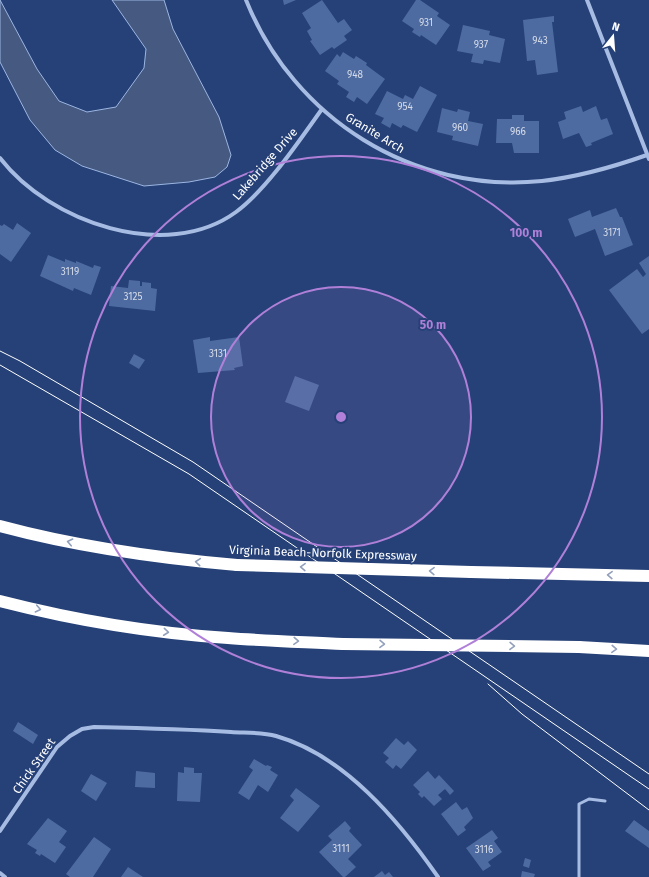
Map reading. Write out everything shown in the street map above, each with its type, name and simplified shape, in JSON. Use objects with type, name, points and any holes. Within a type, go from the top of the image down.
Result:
[{"type":"highway","name":"Virginia Beach-Norfolk Expressway","points":[[0,526],[109,550],[173,560],[237,565],[649,576]]},
{"type":"highway","points":[[0,601],[96,621],[162,632],[227,638],[343,644],[579,647],[649,650]]},
{"type":"street","name":"Granite Arch","points":[[246,0],[254,20],[271,50],[291,78],[322,110],[342,126],[372,146],[404,162],[425,169],[461,177],[504,182],[541,181],[583,174],[648,157]]},
{"type":"street","points":[[587,0],[648,157]]},
{"type":"street","name":"Lakebridge Drive","points":[[0,158],[23,182],[46,199],[71,213],[108,227],[129,232],[162,235],[189,232],[211,226],[236,212],[250,200],[288,155],[322,110]]},
{"type":"street","name":"Chick Street","points":[[0,831],[57,747],[70,736],[82,729],[94,727],[167,729],[274,735],[294,742],[323,758],[358,784],[387,811],[412,840],[438,877]]},
{"type":"street","points":[[0,873],[5,877]]},
{"type":"lane","points":[[579,877],[579,804],[590,799],[605,801]]},
{"type":"water","points":[[0,0],[37,69],[59,101],[87,112],[116,107],[144,68],[146,49],[112,0],[164,0],[173,29],[219,117],[231,155],[227,167],[215,177],[189,182],[144,186],[82,166],[55,150],[30,120],[0,62]]},
{"type":"building","points":[[283,0],[296,0],[284,5]]},
{"type":"building","points":[[322,0],[338,23],[344,19],[352,30],[344,36],[347,40],[334,49],[332,47],[320,55],[310,41],[312,40],[307,31],[311,28],[302,13]]},
{"type":"building","points":[[416,0],[420,0],[439,13],[437,16],[450,25],[436,45],[421,35],[420,37],[412,32],[414,29],[402,21]]},
{"type":"building","points":[[554,16],[554,22],[552,22],[558,72],[537,75],[535,60],[527,61],[523,20]]},
{"type":"building","points":[[463,25],[490,31],[489,35],[505,39],[500,63],[484,60],[483,64],[471,62],[473,54],[457,51]]},
{"type":"building","points":[[343,52],[354,59],[356,56],[367,63],[366,65],[385,79],[367,104],[357,97],[354,102],[346,97],[349,92],[337,84],[339,81],[325,71],[337,54],[340,57]]},
{"type":"building","points":[[420,86],[437,95],[417,132],[403,125],[401,128],[392,123],[390,128],[381,123],[384,118],[375,114],[387,91],[403,99],[405,95],[413,99]]},
{"type":"building","points":[[581,106],[583,112],[596,106],[601,120],[607,118],[613,134],[591,143],[592,145],[586,147],[579,133],[563,139],[558,122],[566,119],[564,112]]},
{"type":"building","points":[[442,108],[457,112],[458,109],[470,112],[468,121],[483,124],[478,146],[452,140],[453,136],[437,132]]},
{"type":"building","points":[[512,115],[524,115],[524,121],[539,121],[539,153],[514,153],[512,143],[496,143],[497,119],[512,119]]},
{"type":"building","points":[[616,208],[620,217],[622,217],[633,245],[605,256],[595,229],[575,237],[568,219],[590,210],[592,217]]},
{"type":"building","points":[[17,223],[31,233],[11,262],[0,254],[0,225],[2,226],[4,224],[13,230]]},
{"type":"building","points":[[48,255],[65,262],[65,259],[76,263],[76,261],[93,268],[94,265],[101,267],[91,295],[74,288],[73,291],[40,276]]},
{"type":"building","points":[[649,256],[649,329],[642,334],[609,290],[637,269],[643,277],[646,274],[639,263]]},
{"type":"building","points":[[129,280],[140,281],[140,286],[142,286],[142,282],[151,283],[151,288],[157,289],[155,311],[109,306],[111,286],[128,288]]},
{"type":"building","points":[[210,337],[210,341],[239,337],[243,366],[234,368],[235,370],[198,373],[193,340]]},
{"type":"building","points":[[134,354],[145,360],[139,369],[129,363]]},
{"type":"building","points":[[295,376],[319,385],[309,411],[285,402]]},
{"type":"building","points":[[18,722],[38,735],[33,744],[13,731]]},
{"type":"building","points":[[396,738],[404,745],[408,741],[417,750],[401,769],[396,765],[393,769],[385,762],[389,758],[383,753]]},
{"type":"building","points":[[254,759],[266,766],[272,767],[270,770],[278,775],[268,792],[258,785],[249,800],[238,793],[253,770],[249,767]]},
{"type":"building","points":[[184,767],[194,768],[194,773],[202,773],[200,802],[177,801],[178,772],[184,773]]},
{"type":"building","points":[[136,771],[155,773],[155,788],[135,787]]},
{"type":"building","points":[[428,771],[435,779],[439,775],[454,791],[450,795],[445,789],[438,795],[442,799],[434,806],[424,796],[422,798],[418,794],[420,792],[413,785]]},
{"type":"building","points":[[91,774],[107,783],[96,801],[81,791]]},
{"type":"building","points":[[296,788],[320,806],[298,832],[280,818],[294,800],[290,796]]},
{"type":"building","points":[[456,802],[462,810],[467,807],[473,818],[464,827],[466,830],[458,836],[441,814]]},
{"type":"building","points":[[48,818],[67,831],[59,842],[66,847],[55,863],[41,854],[40,856],[35,853],[37,850],[27,844]]},
{"type":"building","points":[[634,820],[649,831],[649,848],[625,831]]},
{"type":"building","points":[[345,821],[351,828],[349,831],[362,845],[348,859],[356,867],[345,877],[343,877],[319,852],[332,840],[328,836]]},
{"type":"building","points":[[492,830],[498,838],[494,841],[502,852],[488,862],[491,866],[483,871],[466,848]]},
{"type":"building","points":[[94,837],[111,849],[93,877],[70,877],[66,874]]},
{"type":"building","points":[[525,858],[531,860],[529,868],[523,866]]},
{"type":"building","points":[[128,867],[143,877],[121,877]]},
{"type":"building","points":[[382,871],[385,875],[389,872],[393,877],[374,877]]},
{"type":"building","points":[[522,871],[535,874],[534,877],[521,877]]},
{"type":"tram line","points":[[0,351],[20,361],[193,462],[649,774]]},
{"type":"tram line","points":[[0,365],[189,474],[649,789]]},
{"type":"tram line","points":[[488,684],[522,714],[649,810]]}]
